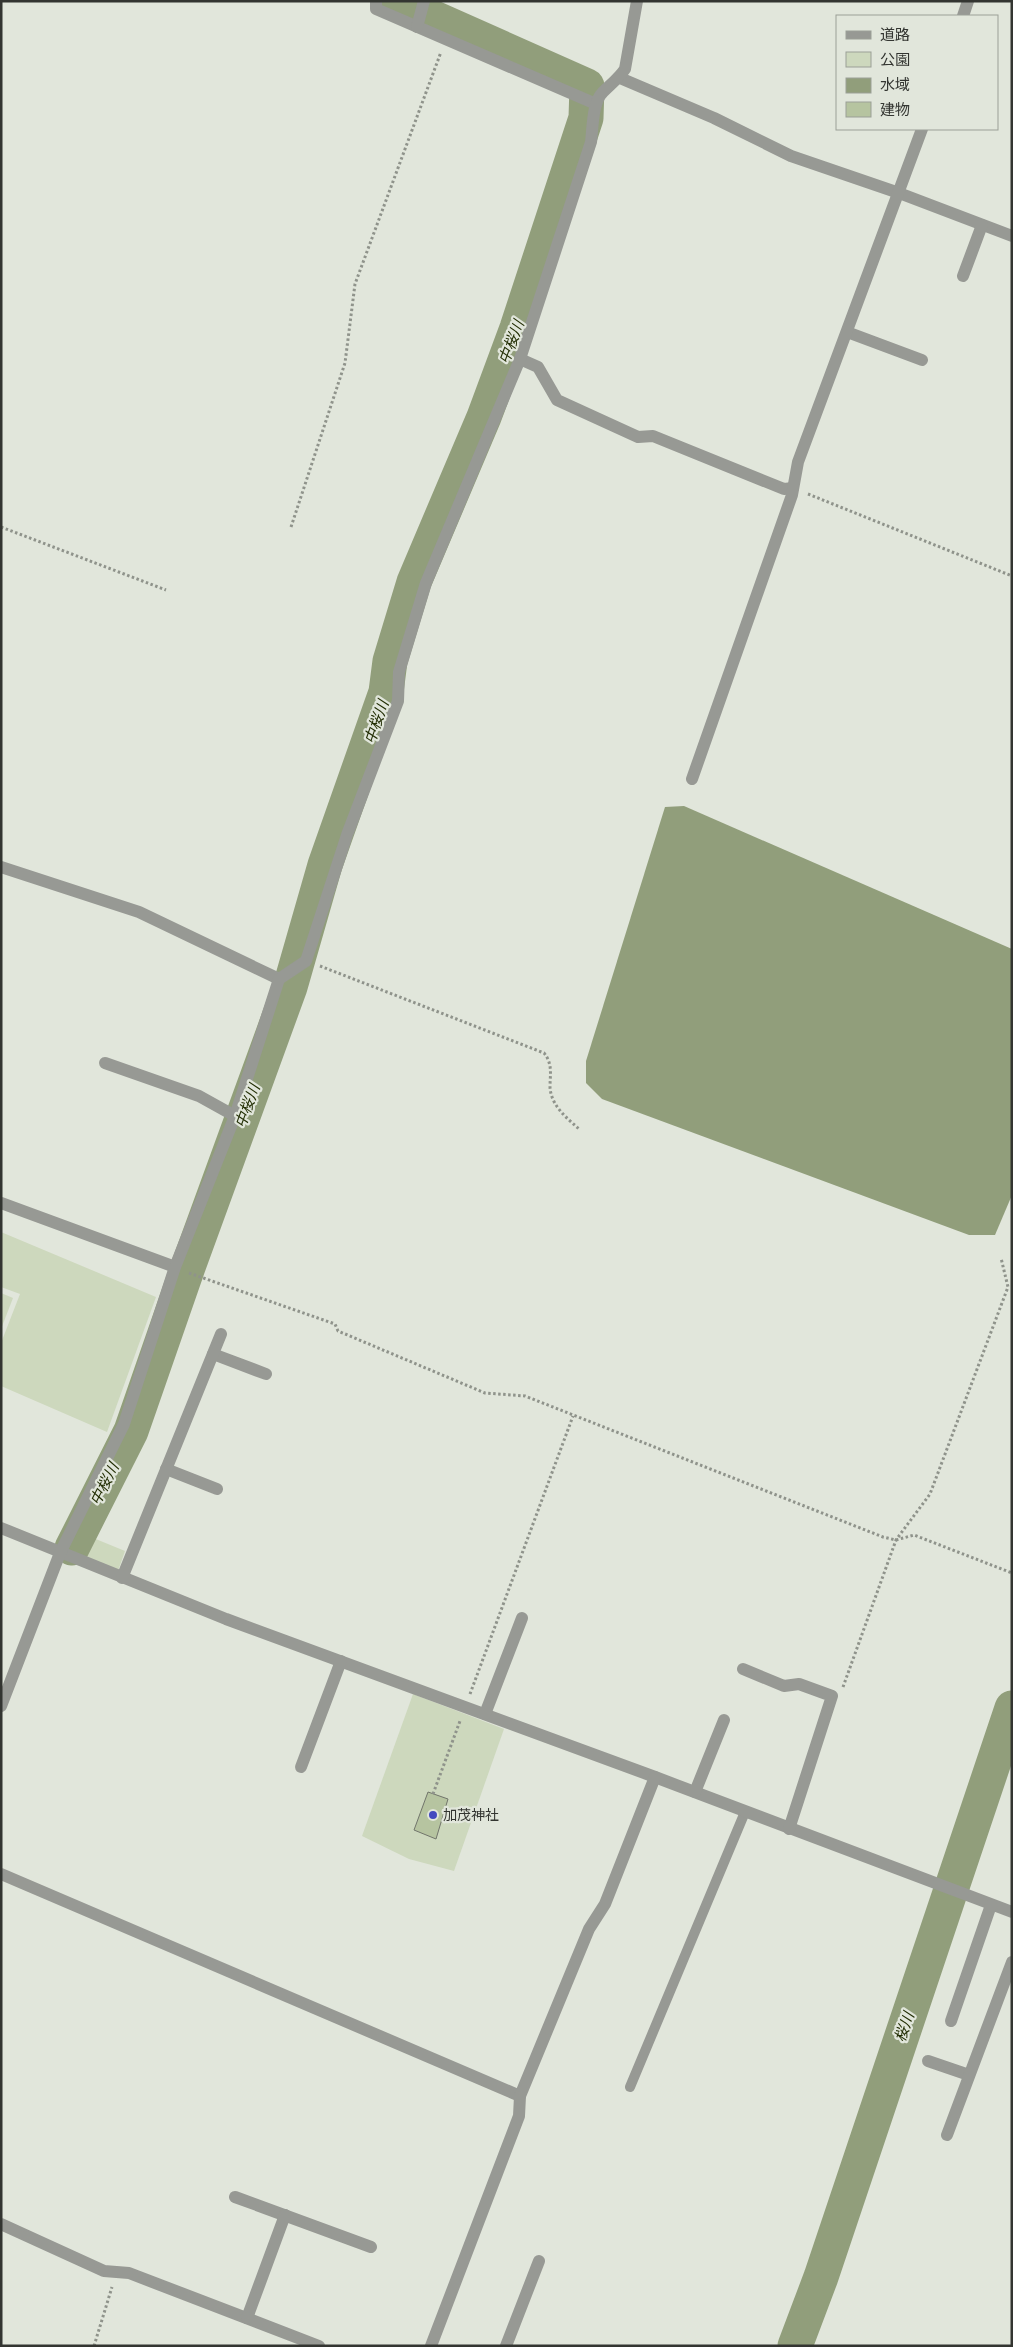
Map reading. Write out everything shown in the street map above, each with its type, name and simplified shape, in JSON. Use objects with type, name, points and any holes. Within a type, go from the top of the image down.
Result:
[{"type":"street","points":[[1,1706],[60,1553],[124,1424],[175,1267],[235,1116],[282,977],[303,962],[347,835],[398,701],[399,672],[426,583],[520,359],[591,142],[594,104],[602,93],[620,78],[625,69],[637,1]]},
{"type":"street","points":[[963,15],[968,1]]},
{"type":"street","points":[[376,3],[376,8],[421,15],[446,39],[594,104]]},
{"type":"street","points":[[620,78],[714,118],[791,156],[899,193],[1012,236]]},
{"type":"street","points":[[692,779],[793,488],[798,462],[922,130]]},
{"type":"street","points":[[963,276],[982,225]]},
{"type":"street","points":[[847,332],[922,360]]},
{"type":"street","points":[[520,359],[538,367],[551,394],[557,400],[638,437],[654,436],[784,489],[793,488]]},
{"type":"street","points":[[1,867],[138,912],[282,977]]},
{"type":"street","points":[[105,1063],[199,1096],[235,1116]]},
{"type":"street","points":[[1,1203],[175,1267]]},
{"type":"street","points":[[122,1578],[221,1334]]},
{"type":"street","points":[[213,1354],[266,1374]]},
{"type":"street","points":[[166,1469],[217,1489]]},
{"type":"street","points":[[1,1528],[122,1578],[341,1661],[655,1776],[745,1812],[1012,1912]]},
{"type":"street","points":[[485,1714],[522,1618]]},
{"type":"street","points":[[301,1767],[341,1661]]},
{"type":"street","points":[[743,1669],[784,1686],[799,1684],[832,1696],[789,1828]]},
{"type":"street","points":[[695,1792],[724,1720]]},
{"type":"street","points":[[431,2346],[519,2116],[520,2096],[590,1929],[605,1904],[655,1776]]},
{"type":"street","points":[[1,1874],[520,2096]]},
{"type":"street","points":[[951,2021],[991,1905]]},
{"type":"street","points":[[947,2135],[1012,1962]]},
{"type":"street","points":[[928,2061],[969,2075]]},
{"type":"street","points":[[236,2197],[370,2247]]},
{"type":"street","points":[[247,2318],[285,2215]]},
{"type":"street","points":[[1,2224],[104,2271],[128,2273],[319,2346]]},
{"type":"street","points":[[506,2346],[539,2261]]},
{"type":"lane","points":[[630,2087],[745,1812]]},
{"type":"path","points":[[291,527],[345,363],[355,284],[446,39]]},
{"type":"path","points":[[793,488],[1012,576]]},
{"type":"path","points":[[1,527],[166,590]]},
{"type":"path","points":[[303,962],[544,1053],[550,1059],[550,1089],[555,1104],[565,1117],[580,1129]]},
{"type":"path","points":[[832,1696],[842,1690],[896,1540],[930,1494],[1008,1287],[1001,1258]]},
{"type":"path","points":[[191,1273],[335,1324],[338,1331],[485,1393],[525,1396],[874,1534],[896,1540],[914,1535],[1012,1573]]},
{"type":"path","points":[[433,1794],[573,1416]]},
{"type":"path","points":[[94,2346],[114,2272]]},
{"type":"green space","points":[[1,1232],[156,1297],[107,1432],[1,1386],[1,1343],[20,1294],[1,1287]]},
{"type":"green space","points":[[1,1293],[13,1298],[1,1329]]},
{"type":"green space","points":[[86,1535],[125,1551],[118,1571],[77,1554]]},
{"type":"green space","points":[[413,1694],[504,1729],[454,1871],[409,1859],[362,1836]]},
{"type":"water","points":[[684,806],[1012,949],[1012,1195],[995,1235],[969,1235],[602,1099],[586,1083],[586,1061],[665,807]]},
{"type":"building","name":"加茂神社","points":[[428,1792],[448,1799],[436,1839],[414,1830]]},
{"type":"waterway","name":"中桜川","points":[[72,1548],[131,1431],[188,1267],[290,987],[325,865],[386,692],[390,661],[414,582],[484,417],[517,328],[586,118],[587,86],[396,1]]},
{"type":"waterway","name":"桜川","points":[[795,2346],[821,2277],[1012,1708]]},
{"type":"place","name":"加茂神社","points":[[433,1815]]}]
